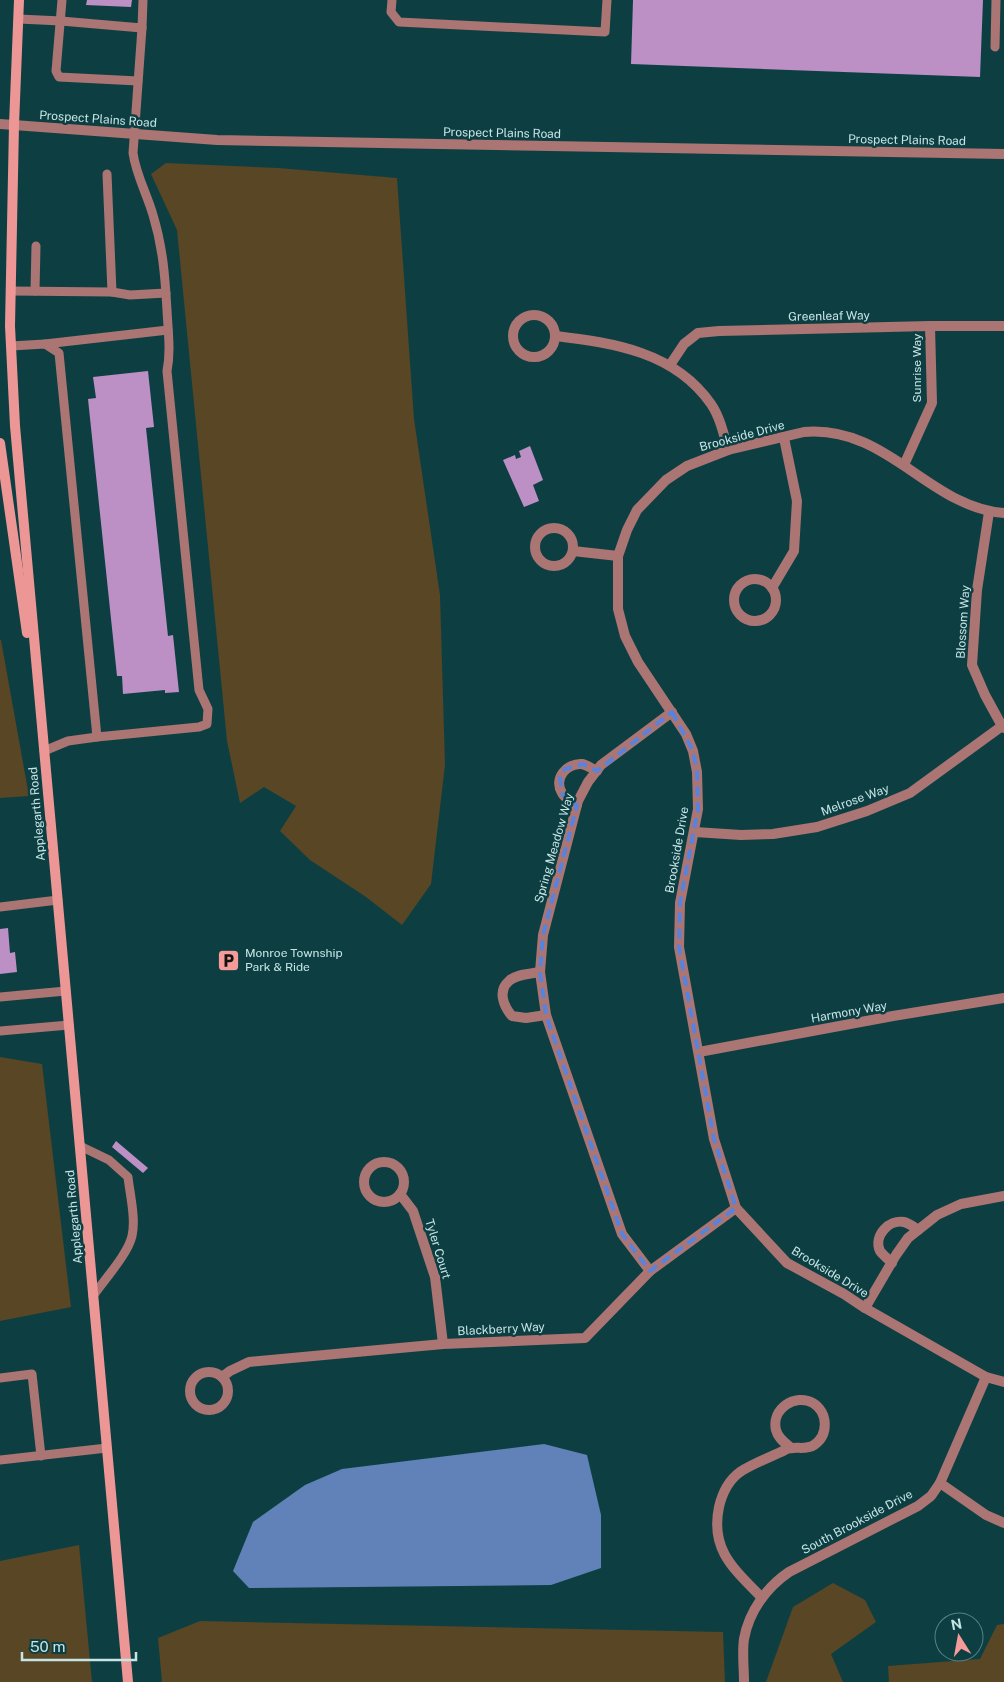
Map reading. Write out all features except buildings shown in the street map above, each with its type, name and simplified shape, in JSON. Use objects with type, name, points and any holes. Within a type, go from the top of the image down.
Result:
[{"type":"main road","name":"Applegarth Road","points":[[20,0],[14,125],[11,290],[11,346],[15,426],[128,1682]]},
{"type":"main road","name":"Applegarth Road","points":[[0,443],[44,751]]},
{"type":"street","name":"Prospect Plains Road","points":[[0,124],[217,140],[1004,154]]},
{"type":"street","points":[[534,315],[549,321],[554,328],[556,336],[554,344],[549,351],[542,356],[534,358],[519,352],[513,337],[514,328],[519,322],[526,317],[534,315]]},
{"type":"street","name":"Sunrise Way","points":[[904,465],[932,403],[930,326]]},
{"type":"street","name":"Greenleaf Way","points":[[670,365],[684,344],[698,334],[719,331],[1004,326]]},
{"type":"street","points":[[556,336],[595,340],[634,350],[670,365],[695,386],[711,405],[721,426],[728,450]]},
{"type":"street","name":"Brookside Drive","points":[[1004,513],[989,512],[952,498],[904,465],[860,440],[839,434],[810,432],[728,450],[687,466],[666,480],[637,510],[627,530],[618,556],[618,609],[624,636],[638,662],[672,712],[689,742],[697,772],[698,809],[680,903],[679,947],[714,1139],[736,1208],[787,1263],[986,1376],[1004,1382]]},
{"type":"street","points":[[772,588],[794,551],[797,501],[784,438]]},
{"type":"street","name":"Blossom Way","points":[[989,512],[977,590],[972,665],[985,695],[1003,727]]},
{"type":"street","points":[[573,551],[618,556]]},
{"type":"street","points":[[758,579],[766,582],[772,588],[776,595],[776,603],[774,611],[768,617],[760,621],[752,621],[744,619],[738,613],[734,606],[734,598],[742,583],[758,579]]},
{"type":"street","name":"Spring Meadow Way","points":[[650,1271],[622,1234],[546,1015],[540,972],[543,935],[578,805],[588,782],[601,765],[672,712]]},
{"type":"street","name":"Melrose Way","points":[[695,832],[741,835],[773,834],[817,827],[867,812],[910,792],[1003,727]]},
{"type":"street","points":[[578,805],[562,794],[559,786],[560,777],[565,769],[574,765],[583,764],[597,770]]},
{"type":"street","points":[[540,972],[509,980],[503,990],[502,998],[506,1009],[512,1016],[526,1018],[546,1015]]},
{"type":"street","name":"Harmony Way","points":[[699,1052],[893,1016],[1004,998]]},
{"type":"street","points":[[381,1161],[397,1165],[405,1179],[404,1187],[400,1194],[394,1200],[386,1202],[378,1202],[371,1198],[363,1184],[364,1176],[368,1169],[381,1161]]},
{"type":"street","name":"Tyler Court","points":[[400,1194],[413,1211],[435,1277],[443,1344]]},
{"type":"street","points":[[865,1308],[908,1238],[937,1215],[961,1204],[1004,1196]]},
{"type":"street","name":"Blackberry Way","points":[[222,1376],[230,1370],[249,1362],[443,1344],[585,1338],[650,1271],[736,1208]]},
{"type":"street","points":[[892,1263],[880,1251],[881,1233],[887,1225],[894,1222],[904,1222],[918,1230]]},
{"type":"street","name":"South Brookside Drive","points":[[744,1682],[744,1640],[748,1623],[762,1598],[777,1580],[789,1572],[918,1506],[931,1496],[940,1483],[986,1376]]},
{"type":"street","points":[[762,1598],[724,1556],[717,1539],[716,1518],[721,1496],[730,1482],[740,1472],[790,1447],[806,1448],[814,1445],[821,1438],[825,1429],[824,1419],[821,1410],[814,1403],[805,1400],[795,1400],[786,1404],[779,1411],[776,1420],[776,1430],[780,1438],[790,1447]]},
{"type":"street","points":[[940,1483],[986,1515],[1004,1523]]},
{"type":"lane","points":[[62,0],[56,71],[59,77],[138,81]]},
{"type":"lane","points":[[44,751],[68,741],[199,726],[207,724],[209,717],[208,709],[199,690],[167,371],[170,354],[161,244],[149,202],[134,165],[134,134],[143,0]]},
{"type":"lane","points":[[392,0],[391,12],[399,22],[605,32],[607,0]]},
{"type":"lane","points":[[995,47],[996,0]]},
{"type":"lane","points":[[19,19],[142,28]]},
{"type":"lane","points":[[108,174],[112,292]]},
{"type":"lane","points":[[35,291],[36,246]]},
{"type":"lane","points":[[11,290],[112,292],[130,295],[166,293]]},
{"type":"lane","points":[[11,346],[168,330]]},
{"type":"lane","points":[[45,344],[59,353],[96,737]]},
{"type":"lane","points":[[0,907],[58,900]]},
{"type":"lane","points":[[0,996],[66,992]]},
{"type":"lane","points":[[0,1031],[69,1024]]},
{"type":"lane","points":[[80,1146],[109,1160],[128,1177],[132,1213],[132,1236],[123,1254],[93,1296]]},
{"type":"lane","points":[[0,1378],[32,1374],[41,1456]]},
{"type":"lane","points":[[0,1460],[107,1448]]},
{"type":"highlighted area","points":[[672,712],[693,751],[697,772],[698,809],[680,903],[679,947],[714,1139],[736,1208],[650,1271],[622,1234],[546,1015],[540,972],[543,935],[577,805],[562,794],[560,777],[565,769],[583,764],[597,771]]},
{"type":"shaded area","points":[[166,163],[278,168],[397,178],[414,419],[440,595],[445,765],[431,884],[402,925],[366,897],[310,860],[280,831],[296,806],[264,787],[240,803],[227,741],[177,230],[151,174]]},
{"type":"shaded area","points":[[1,640],[29,796],[0,798]]},
{"type":"shaded area","points":[[0,1057],[42,1064],[71,1307],[0,1321]]},
{"type":"shaded area","points":[[79,1545],[92,1682],[0,1682],[0,1561]]},
{"type":"shaded area","points":[[833,1583],[865,1600],[876,1622],[831,1654],[843,1682],[766,1682],[793,1607]]},
{"type":"shaded area","points":[[200,1621],[723,1632],[725,1682],[162,1682],[158,1638]]},
{"type":"shaded area","points":[[1004,1624],[1004,1682],[889,1682],[888,1666],[941,1662],[984,1662],[984,1651],[997,1625]]},
{"type":"water","points":[[544,1444],[587,1455],[601,1515],[601,1568],[551,1585],[249,1588],[233,1571],[253,1522],[305,1485],[342,1469]]},
{"type":"place","name":"Monroe Township Park & Ride","points":[[229,960]]}]
